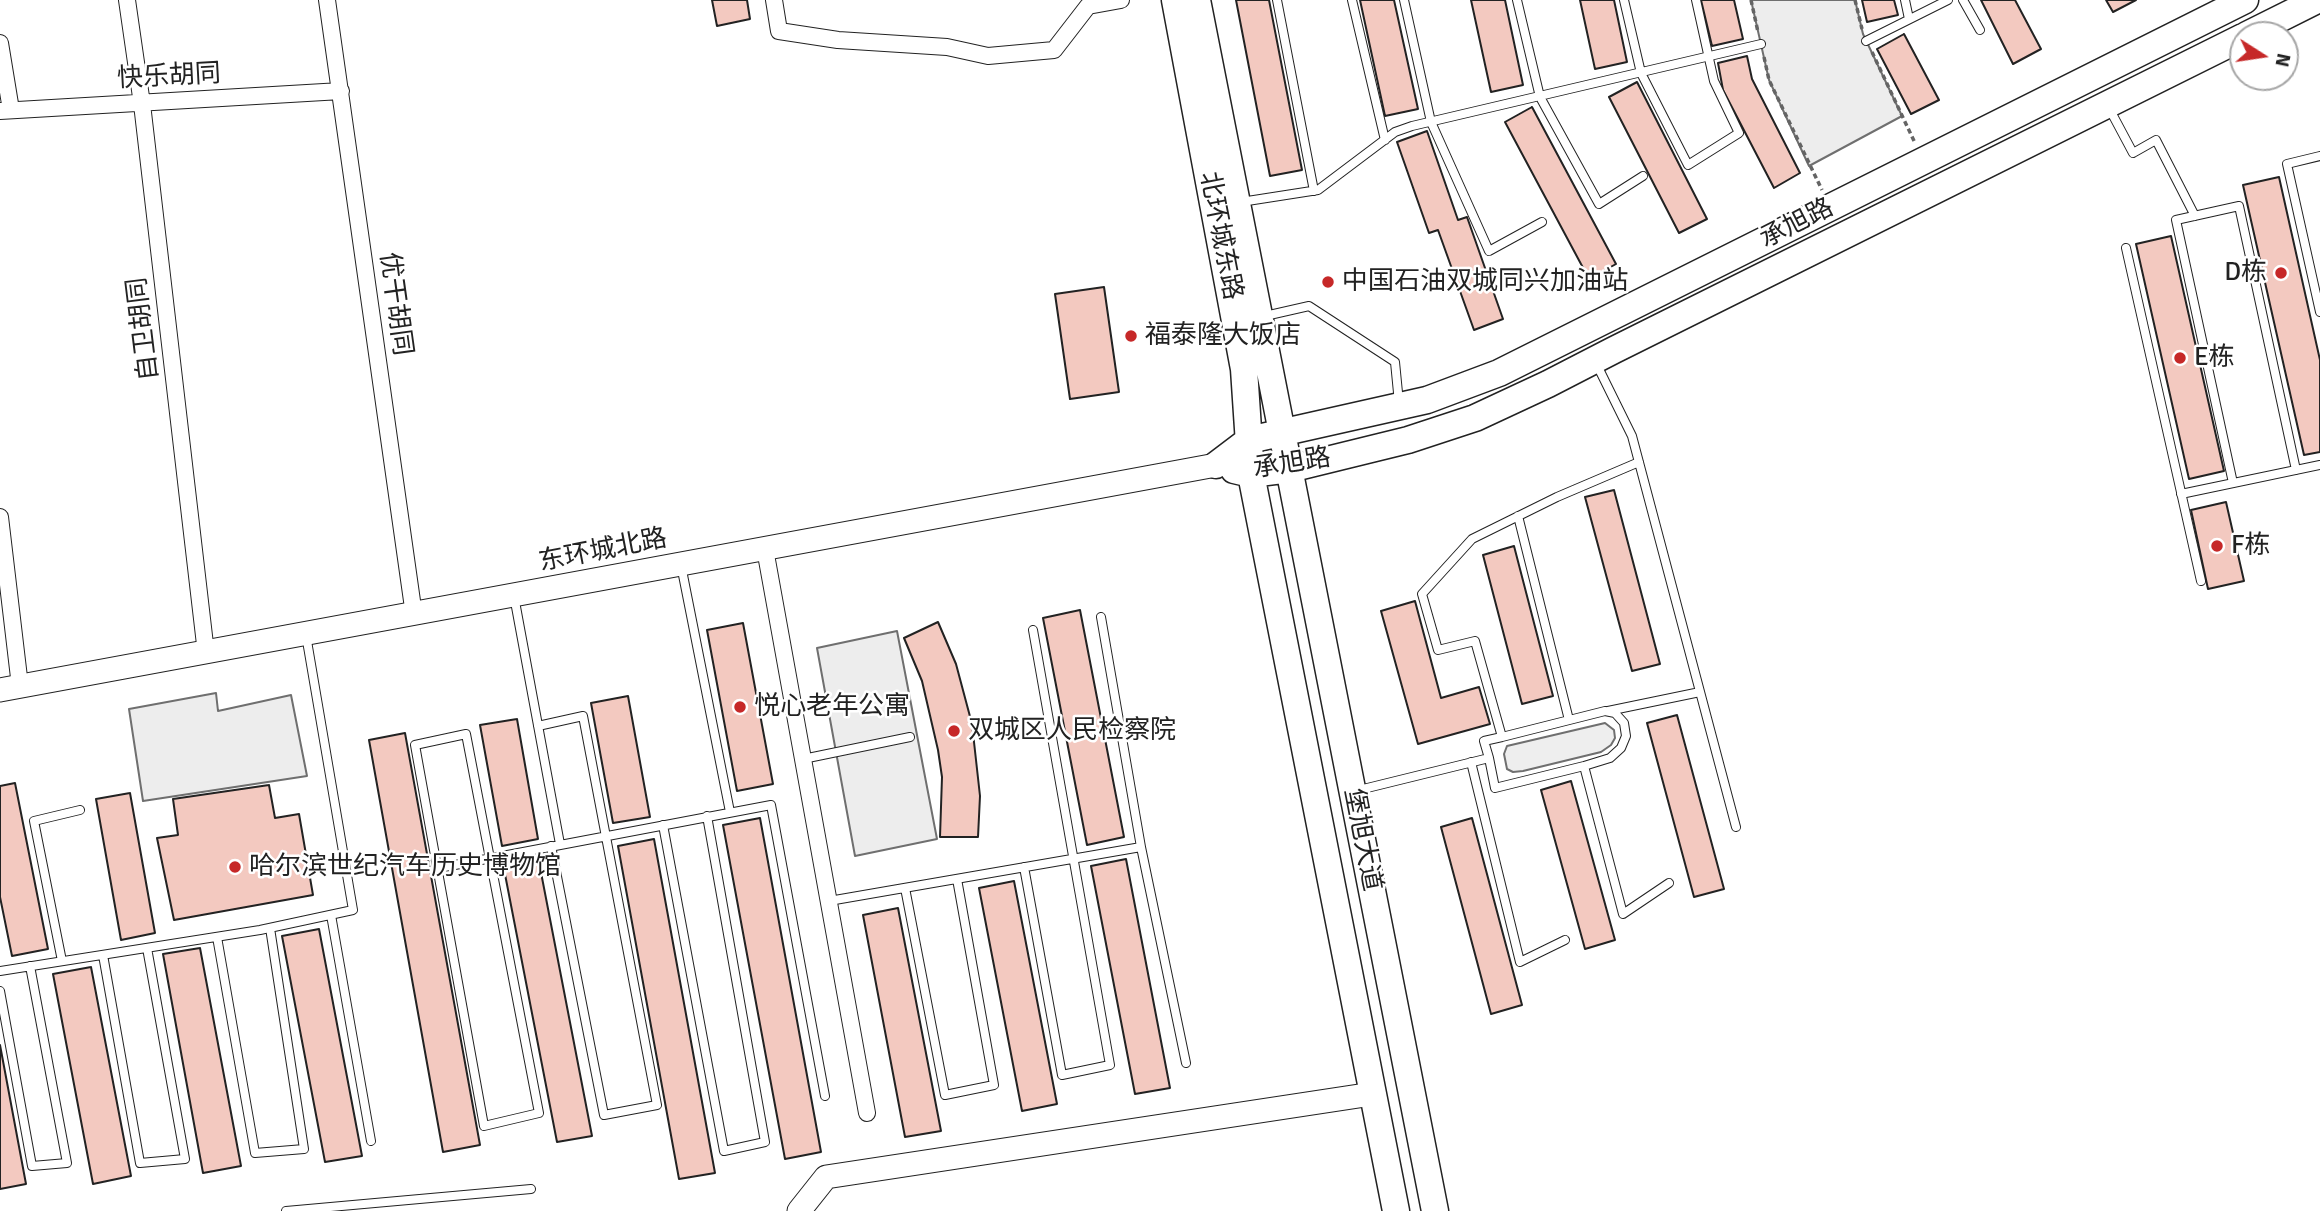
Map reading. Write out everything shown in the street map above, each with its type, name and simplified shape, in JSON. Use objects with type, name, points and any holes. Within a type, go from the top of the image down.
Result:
[{"type":"main road","name":"北环城东路","points":[[1175,0],[1226,205],[1260,317],[1290,469]]},
{"type":"main road","name":"北环城东路","points":[[1197,0],[1226,205],[1244,369],[1251,474]]},
{"type":"main road","name":"承旭路","points":[[1216,465],[1249,440],[1399,406],[1458,390],[1499,373],[2245,0]]},
{"type":"main road","name":"承旭路","points":[[2275,21],[2317,0]]},
{"type":"main road","name":"承旭路","points":[[1216,465],[1251,474],[1290,469],[1408,440],[1475,418],[2229,44]]},
{"type":"main road","name":"东环城北路","points":[[10,688],[1216,465]]},
{"type":"main road","name":"堡旭大道","points":[[1290,469],[1435,1211]]},
{"type":"main road","name":"堡旭大道","points":[[1251,474],[1396,1211]]},
{"type":"main road","points":[[799,1211],[825,1177],[1372,1094]]},
{"type":"street","name":"自卫胡同","points":[[127,0],[142,104],[206,653]]},
{"type":"street","name":"优干胡同","points":[[327,0],[414,615]]},
{"type":"street","points":[[774,0],[779,31],[838,40],[947,47],[988,56],[1054,50],[1088,6],[1121,0]]},
{"type":"street","points":[[0,43],[6,110]]},
{"type":"street","name":"快乐胡同","points":[[6,110],[341,91]]},
{"type":"street","points":[[0,517],[10,688]]},
{"type":"street","points":[[765,550],[867,1113]]},
{"type":"lane","points":[[1278,0],[1314,191]]},
{"type":"lane","points":[[1352,0],[1385,139]]},
{"type":"lane","points":[[1404,0],[1431,122],[1489,251],[1542,222]]},
{"type":"lane","points":[[1517,0],[1541,97],[1599,204],[1643,176]]},
{"type":"lane","points":[[1624,0],[1641,73],[1688,165],[1739,133],[1714,81],[1696,0]]},
{"type":"lane","points":[[1905,0],[1909,19]]},
{"type":"lane","points":[[1866,41],[1948,0]]},
{"type":"lane","points":[[1963,0],[1980,30]]},
{"type":"lane","points":[[1226,205],[1314,191],[1329,184],[1395,132],[1761,44]]},
{"type":"lane","points":[[2107,105],[2133,153],[2156,140],[2194,216]]},
{"type":"lane","points":[[2320,156],[2287,164],[2320,312]]},
{"type":"lane","points":[[2233,483],[2176,220],[2239,206],[2296,470]]},
{"type":"lane","points":[[2126,248],[2201,581]]},
{"type":"lane","points":[[1260,317],[1309,306],[1395,362],[1399,406]]},
{"type":"lane","points":[[1594,360],[1632,436],[1736,827]]},
{"type":"lane","points":[[1502,737],[1475,641],[1437,650],[1422,594],[1472,539],[1639,462]]},
{"type":"lane","points":[[2181,494],[2320,465]]},
{"type":"lane","points":[[1518,516],[1569,720]]},
{"type":"lane","points":[[681,565],[730,812]]},
{"type":"lane","points":[[514,596],[604,1115],[657,1105],[583,716],[538,726]]},
{"type":"lane","points":[[1101,617],[1141,847],[1186,1063]]},
{"type":"lane","points":[[1024,867],[1062,1075],[1110,1065],[1032,630]]},
{"type":"lane","points":[[0,971],[270,928],[353,910],[306,635]]},
{"type":"lane","points":[[1605,711],[1615,713],[1624,723],[1626,736],[1621,748],[1610,758],[1495,788],[1485,741],[1605,711],[1700,692]]},
{"type":"lane","points":[[466,734],[489,858],[539,1113],[484,1126],[415,745],[466,734]]},
{"type":"lane","points":[[803,759],[910,737]]},
{"type":"lane","points":[[1352,792],[1489,758]]},
{"type":"lane","points":[[1471,762],[1521,962],[1565,940]]},
{"type":"lane","points":[[1584,765],[1623,914],[1669,883]]},
{"type":"lane","points":[[439,869],[771,805],[825,1096]]},
{"type":"lane","points":[[62,961],[34,821],[80,810]]},
{"type":"lane","points":[[663,825],[724,1151],[765,1142],[707,816]]},
{"type":"lane","points":[[829,901],[1141,847]]},
{"type":"lane","points":[[905,888],[945,1096],[994,1085],[957,879]]},
{"type":"lane","points":[[331,915],[371,1141]]},
{"type":"lane","points":[[217,937],[255,1153],[304,1149],[270,928]]},
{"type":"lane","points":[[103,955],[140,1163],[185,1160],[147,948]]},
{"type":"lane","points":[[0,991],[32,1166],[67,1163],[30,966]]},
{"type":"lane","points":[[286,1211],[531,1189]]},
{"type":"path","points":[[1751,0],[1769,80],[1831,206]]},
{"type":"path","points":[[1856,0],[1866,41],[1924,160]]},
{"type":"shaded area","points":[[1751,0],[1855,0],[1863,34],[1902,116],[1809,166],[1769,80]]},
{"type":"shaded area","points":[[897,631],[937,839],[855,856],[817,648]]},
{"type":"shaded area","points":[[216,693],[218,711],[291,695],[307,776],[143,801],[129,709]]},
{"type":"shaded area","points":[[1605,723],[1614,730],[1615,738],[1611,745],[1601,752],[1523,771],[1513,772],[1507,769],[1504,754],[1507,746]]},
{"type":"building","points":[[712,0],[747,0],[750,19],[717,26]]},
{"type":"building","points":[[1236,0],[1269,0],[1302,170],[1270,176]]},
{"type":"building","points":[[1360,0],[1394,0],[1418,109],[1385,116]]},
{"type":"building","points":[[1471,0],[1505,0],[1523,85],[1491,92]]},
{"type":"building","points":[[1580,0],[1614,0],[1627,62],[1595,69]]},
{"type":"building","points":[[1701,0],[1734,0],[1743,39],[1712,46]]},
{"type":"building","points":[[1862,0],[1894,0],[1898,15],[1867,22]]},
{"type":"building","points":[[1981,0],[2015,0],[2041,49],[2013,64]]},
{"type":"building","points":[[2106,0],[2136,0],[2113,12]]},
{"type":"building","points":[[1904,34],[1939,100],[1911,114],[1877,49]]},
{"type":"building","points":[[1747,56],[1752,79],[1800,173],[1774,188],[1723,90],[1718,63]]},
{"type":"building","points":[[1637,82],[1707,219],[1679,233],[1609,97]]},
{"type":"building","points":[[1532,107],[1616,264],[1589,279],[1505,122]]},
{"type":"building","points":[[1427,131],[1458,220],[1467,217],[1503,319],[1474,330],[1438,230],[1429,233],[1397,142]]},
{"type":"building","name":"D栋","points":[[2279,177],[2320,360],[2320,452],[2304,455],[2243,185]]},
{"type":"building","name":"E栋","points":[[2171,236],[2224,471],[2189,479],[2136,244]]},
{"type":"building","points":[[1104,287],[1119,392],[1070,399],[1055,294]]},
{"type":"building","points":[[1614,490],[1660,664],[1632,671],[1585,497]]},
{"type":"building","name":"F栋","points":[[2226,502],[2244,581],[2208,589],[2191,510]]},
{"type":"building","points":[[1514,546],[1553,696],[1522,704],[1483,555]]},
{"type":"building","points":[[1415,601],[1441,698],[1479,687],[1490,724],[1418,744],[1381,611]]},
{"type":"building","points":[[1080,610],[1124,837],[1087,845],[1043,618]]},
{"type":"building","name":"双城区人民检察院","points":[[938,622],[956,664],[972,724],[980,796],[978,837],[940,837],[942,777],[938,750],[922,681],[904,638]]},
{"type":"building","name":"悦心老年公寓","points":[[743,623],[773,784],[737,791],[707,630]]},
{"type":"building","points":[[628,696],[650,817],[613,823],[591,703]]},
{"type":"building","points":[[1677,715],[1724,889],[1694,897],[1647,723]]},
{"type":"building","points":[[517,719],[538,839],[502,846],[480,725]]},
{"type":"building","points":[[405,733],[480,1145],[443,1152],[369,740]]},
{"type":"building","points":[[1571,781],[1615,940],[1585,949],[1541,790]]},
{"type":"building","points":[[15,783],[48,949],[12,956],[0,897],[0,786]]},
{"type":"building","name":"哈尔滨世纪汽车历史博物馆","points":[[269,785],[275,818],[299,814],[313,895],[174,920],[157,838],[178,835],[173,799]]},
{"type":"building","points":[[130,793],[155,933],[121,940],[96,799]]},
{"type":"building","points":[[760,818],[821,1152],[785,1159],[723,825]]},
{"type":"building","points":[[1472,818],[1522,1005],[1491,1014],[1441,827]]},
{"type":"building","points":[[654,839],[715,1173],[679,1179],[618,846]]},
{"type":"building","points":[[538,857],[592,1136],[557,1142],[503,864]]},
{"type":"building","points":[[1126,859],[1170,1088],[1135,1094],[1091,866]]},
{"type":"building","points":[[1014,881],[1057,1104],[1022,1111],[979,888]]},
{"type":"building","points":[[898,908],[941,1131],[905,1137],[863,915]]},
{"type":"building","points":[[319,929],[362,1156],[325,1162],[282,936]]},
{"type":"building","points":[[200,948],[241,1166],[203,1173],[163,954]]},
{"type":"building","points":[[91,967],[131,1176],[93,1184],[53,974]]},
{"type":"building","points":[[0,1045],[26,1184],[0,1189]]},
{"type":"place","name":"D栋","points":[[2281,273]]},
{"type":"place","name":"中国石油双城同兴加油站","points":[[1328,282]]},
{"type":"place","name":"福泰隆大饭店","points":[[1131,336]]},
{"type":"place","name":"E栋","points":[[2180,358]]},
{"type":"place","name":"F栋","points":[[2217,546]]},
{"type":"place","name":"悦心老年公寓","points":[[740,707]]},
{"type":"place","name":"双城区人民检察院","points":[[954,731]]},
{"type":"place","name":"哈尔滨世纪汽车历史博物馆","points":[[235,867]]}]
